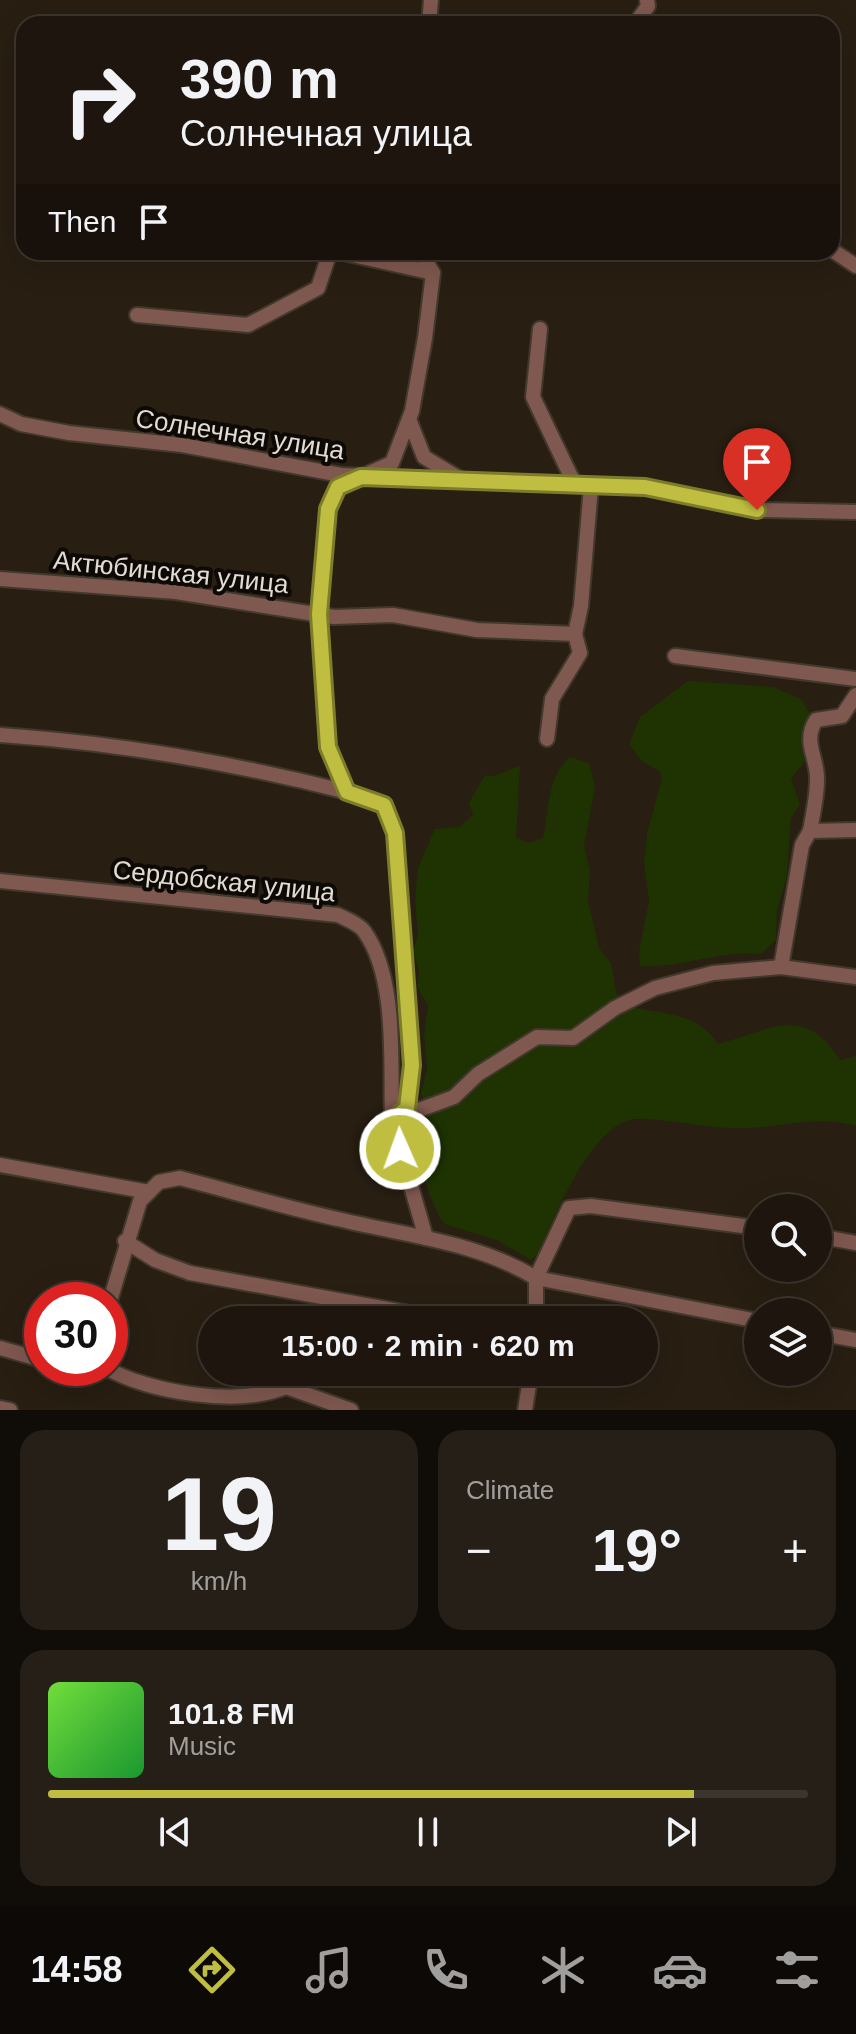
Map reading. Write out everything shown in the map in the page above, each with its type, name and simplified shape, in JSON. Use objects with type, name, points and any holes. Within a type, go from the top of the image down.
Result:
[{"type":"street","points":[[137,315],[248,325],[318,288],[327,260]]},
{"type":"street","points":[[375,260],[433,273]]},
{"type":"street","points":[[347,792],[328,747],[319,614],[328,509],[338,487],[392,463],[409,419],[425,338],[433,273],[425,260]]},
{"type":"street","points":[[540,329],[533,397],[575,485]]},
{"type":"street","name":"Солнечная улица","points":[[0,414],[21,424],[69,433],[182,445],[252,461],[361,477],[645,487],[757,510],[856,512]]},
{"type":"street","points":[[409,419],[424,457],[462,481]]},
{"type":"street","points":[[547,739],[552,699],[580,653],[575,634],[581,606],[591,486]]},
{"type":"street","name":"Актюбинская улица","points":[[0,579],[176,592],[334,617],[393,615],[477,630],[575,634]]},
{"type":"street","points":[[675,656],[856,679]]},
{"type":"street","points":[[781,967],[802,845],[810,831],[818,777],[810,755],[810,729],[816,720],[842,716],[856,695]]},
{"type":"street","points":[[0,735],[90,743],[281,775],[384,805],[395,833],[412,1065],[407,1108],[392,1120]]},
{"type":"street","points":[[810,831],[856,830]]},
{"type":"street","name":"Сердобская улица","points":[[0,881],[338,915],[363,928],[376,955],[389,1008],[392,1120],[426,1238]]},
{"type":"street","points":[[392,1120],[454,1097],[478,1074],[537,1037],[573,1038],[615,1008],[655,988],[713,973],[781,967],[856,977]]},
{"type":"street","points":[[0,1165],[149,1192]]},
{"type":"street","points":[[115,1282],[125,1241],[140,1201],[159,1182],[180,1178],[341,1220],[460,1244],[536,1278],[744,1318]]},
{"type":"street","points":[[536,1306],[536,1278],[569,1208],[591,1206],[744,1226]]},
{"type":"street","points":[[832,1239],[856,1243]]},
{"type":"street","points":[[125,1241],[155,1260],[190,1273],[371,1306]]},
{"type":"street","points":[[832,1336],[856,1340]]},
{"type":"street","points":[[0,1348],[24,1355]]},
{"type":"street","points":[[128,1380],[196,1394],[269,1394],[286,1387],[351,1410]]},
{"type":"street","points":[[525,1410],[529,1386]]},
{"type":"street","points":[[0,1408],[10,1410]]},
{"type":"green space","points":[[688,681],[774,687],[802,700],[816,724],[805,761],[791,779],[800,804],[791,818],[787,875],[777,910],[776,940],[761,954],[731,954],[671,965],[640,966],[639,952],[649,901],[644,862],[647,834],[662,778],[660,772],[642,761],[629,744],[640,717]]},
{"type":"green space","points":[[570,757],[589,763],[595,787],[584,846],[590,871],[588,901],[599,948],[611,963],[616,992],[623,1004],[688,1019],[709,1033],[718,1044],[784,1025],[813,1031],[840,1060],[856,1056],[856,1126],[812,1121],[727,1128],[636,1119],[620,1124],[605,1135],[577,1173],[539,1253],[531,1260],[497,1240],[444,1224],[426,1183],[420,1137],[426,1108],[421,1094],[427,1068],[424,1035],[428,1006],[417,986],[419,970],[413,952],[418,934],[415,901],[418,868],[435,829],[459,827],[473,815],[469,803],[485,775],[494,776],[520,766],[516,837],[528,843],[543,838],[553,784],[562,765]]},
{"type":"route","points":[[400,1149],[392,1120],[407,1108],[412,1065],[401,949],[395,833],[384,805],[347,792],[328,747],[319,614],[328,509],[338,487],[361,477],[645,487],[757,510]]}]
